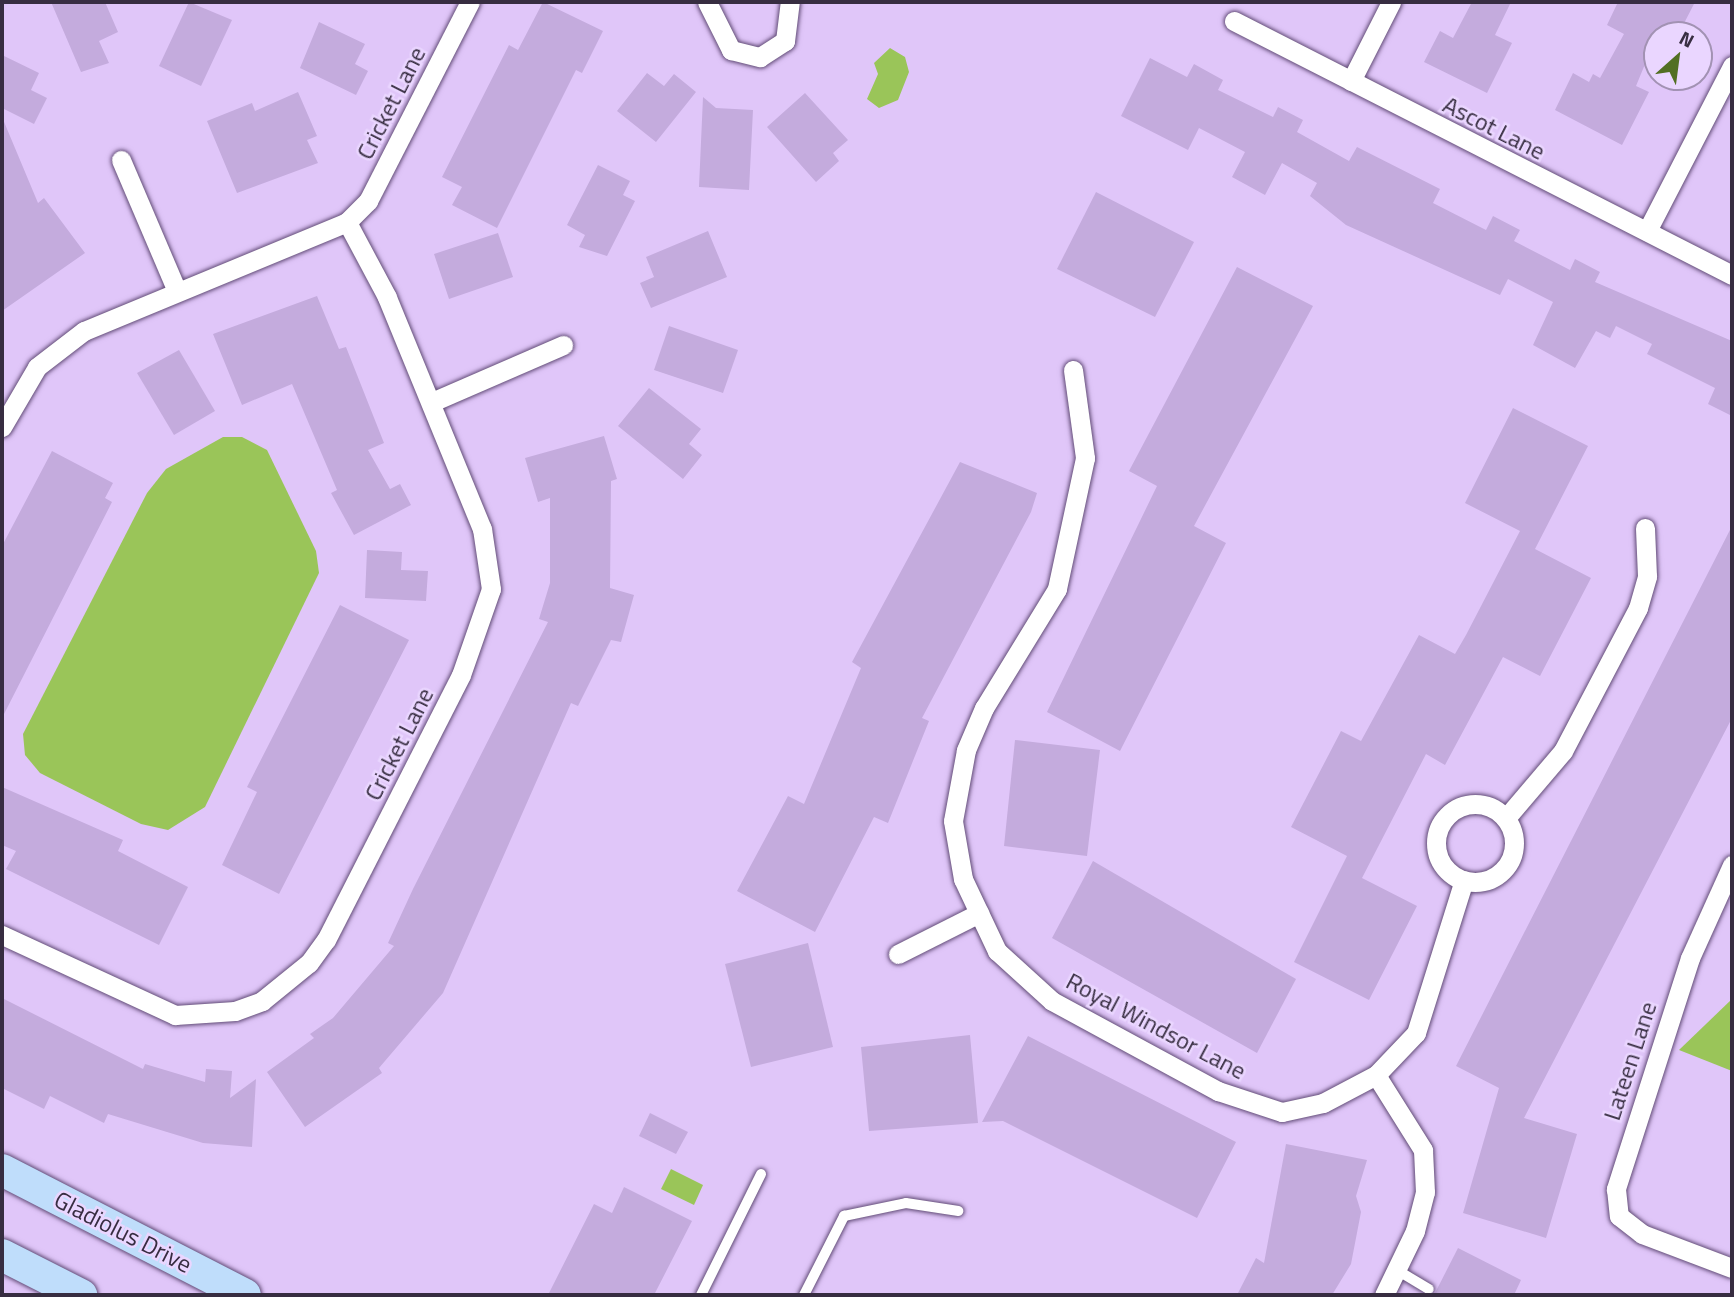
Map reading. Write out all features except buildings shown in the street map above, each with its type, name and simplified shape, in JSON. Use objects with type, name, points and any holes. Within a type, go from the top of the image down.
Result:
[{"type":"main road","name":"Gladiolus Drive","points":[[2,1170],[245,1295]]},
{"type":"main road","points":[[2,1255],[81,1295]]},
{"type":"street","name":"Cricket Lane","points":[[2,427],[37,367],[60,345],[176,289],[347,222],[368,201],[470,2]]},
{"type":"street","points":[[707,2],[731,50],[760,57],[785,41],[790,2]]},
{"type":"street","points":[[1351,81],[1391,2]]},
{"type":"street","name":"Ascot Lane","points":[[1234,21],[1732,275]]},
{"type":"street","points":[[1647,231],[1732,66]]},
{"type":"street","points":[[121,160],[176,289]]},
{"type":"street","name":"Cricket Lane","points":[[2,935],[175,1015],[236,1011],[262,1001],[309,963],[346,902],[484,622],[489,558],[432,402],[347,222]]},
{"type":"street","points":[[432,402],[563,345]]},
{"type":"street","name":"Royal Windsor Lane","points":[[1073,370],[1085,458],[1058,589],[984,708],[966,750],[953,821],[963,879],[997,951],[1052,1001],[1218,1091],[1282,1112],[1322,1103],[1376,1075],[1416,1033],[1464,880]]},
{"type":"street","points":[[1506,818],[1563,751],[1638,608],[1647,576],[1645,528]]},
{"type":"street","points":[[1472,803],[1506,818],[1514,844],[1507,864],[1491,878],[1464,880],[1437,853],[1439,826],[1448,814],[1472,803]]},
{"type":"street","name":"Lateen Lane","points":[[1732,865],[1690,958],[1616,1189],[1619,1216],[1643,1234],[1678,1244],[1732,1268]]},
{"type":"street","points":[[898,954],[979,913]]},
{"type":"street","points":[[1376,1075],[1423,1150],[1425,1192],[1397,1269],[1384,1295]]},
{"type":"lane","points":[[701,1295],[761,1174]]},
{"type":"lane","points":[[804,1295],[844,1216],[906,1203],[958,1211]]},
{"type":"lane","points":[[1397,1269],[1429,1289]]},
{"type":"shaded area","points":[[890,48],[905,57],[909,72],[898,100],[879,108],[867,99],[878,74],[874,63]]},
{"type":"shaded area","points":[[223,437],[242,437],[267,450],[316,551],[319,573],[205,807],[168,830],[141,824],[40,773],[25,755],[23,734],[147,493],[166,469]]},
{"type":"shaded area","points":[[1732,999],[1732,1071],[1679,1050]]},
{"type":"shaded area","points":[[671,1169],[703,1185],[694,1205],[661,1189]]}]
